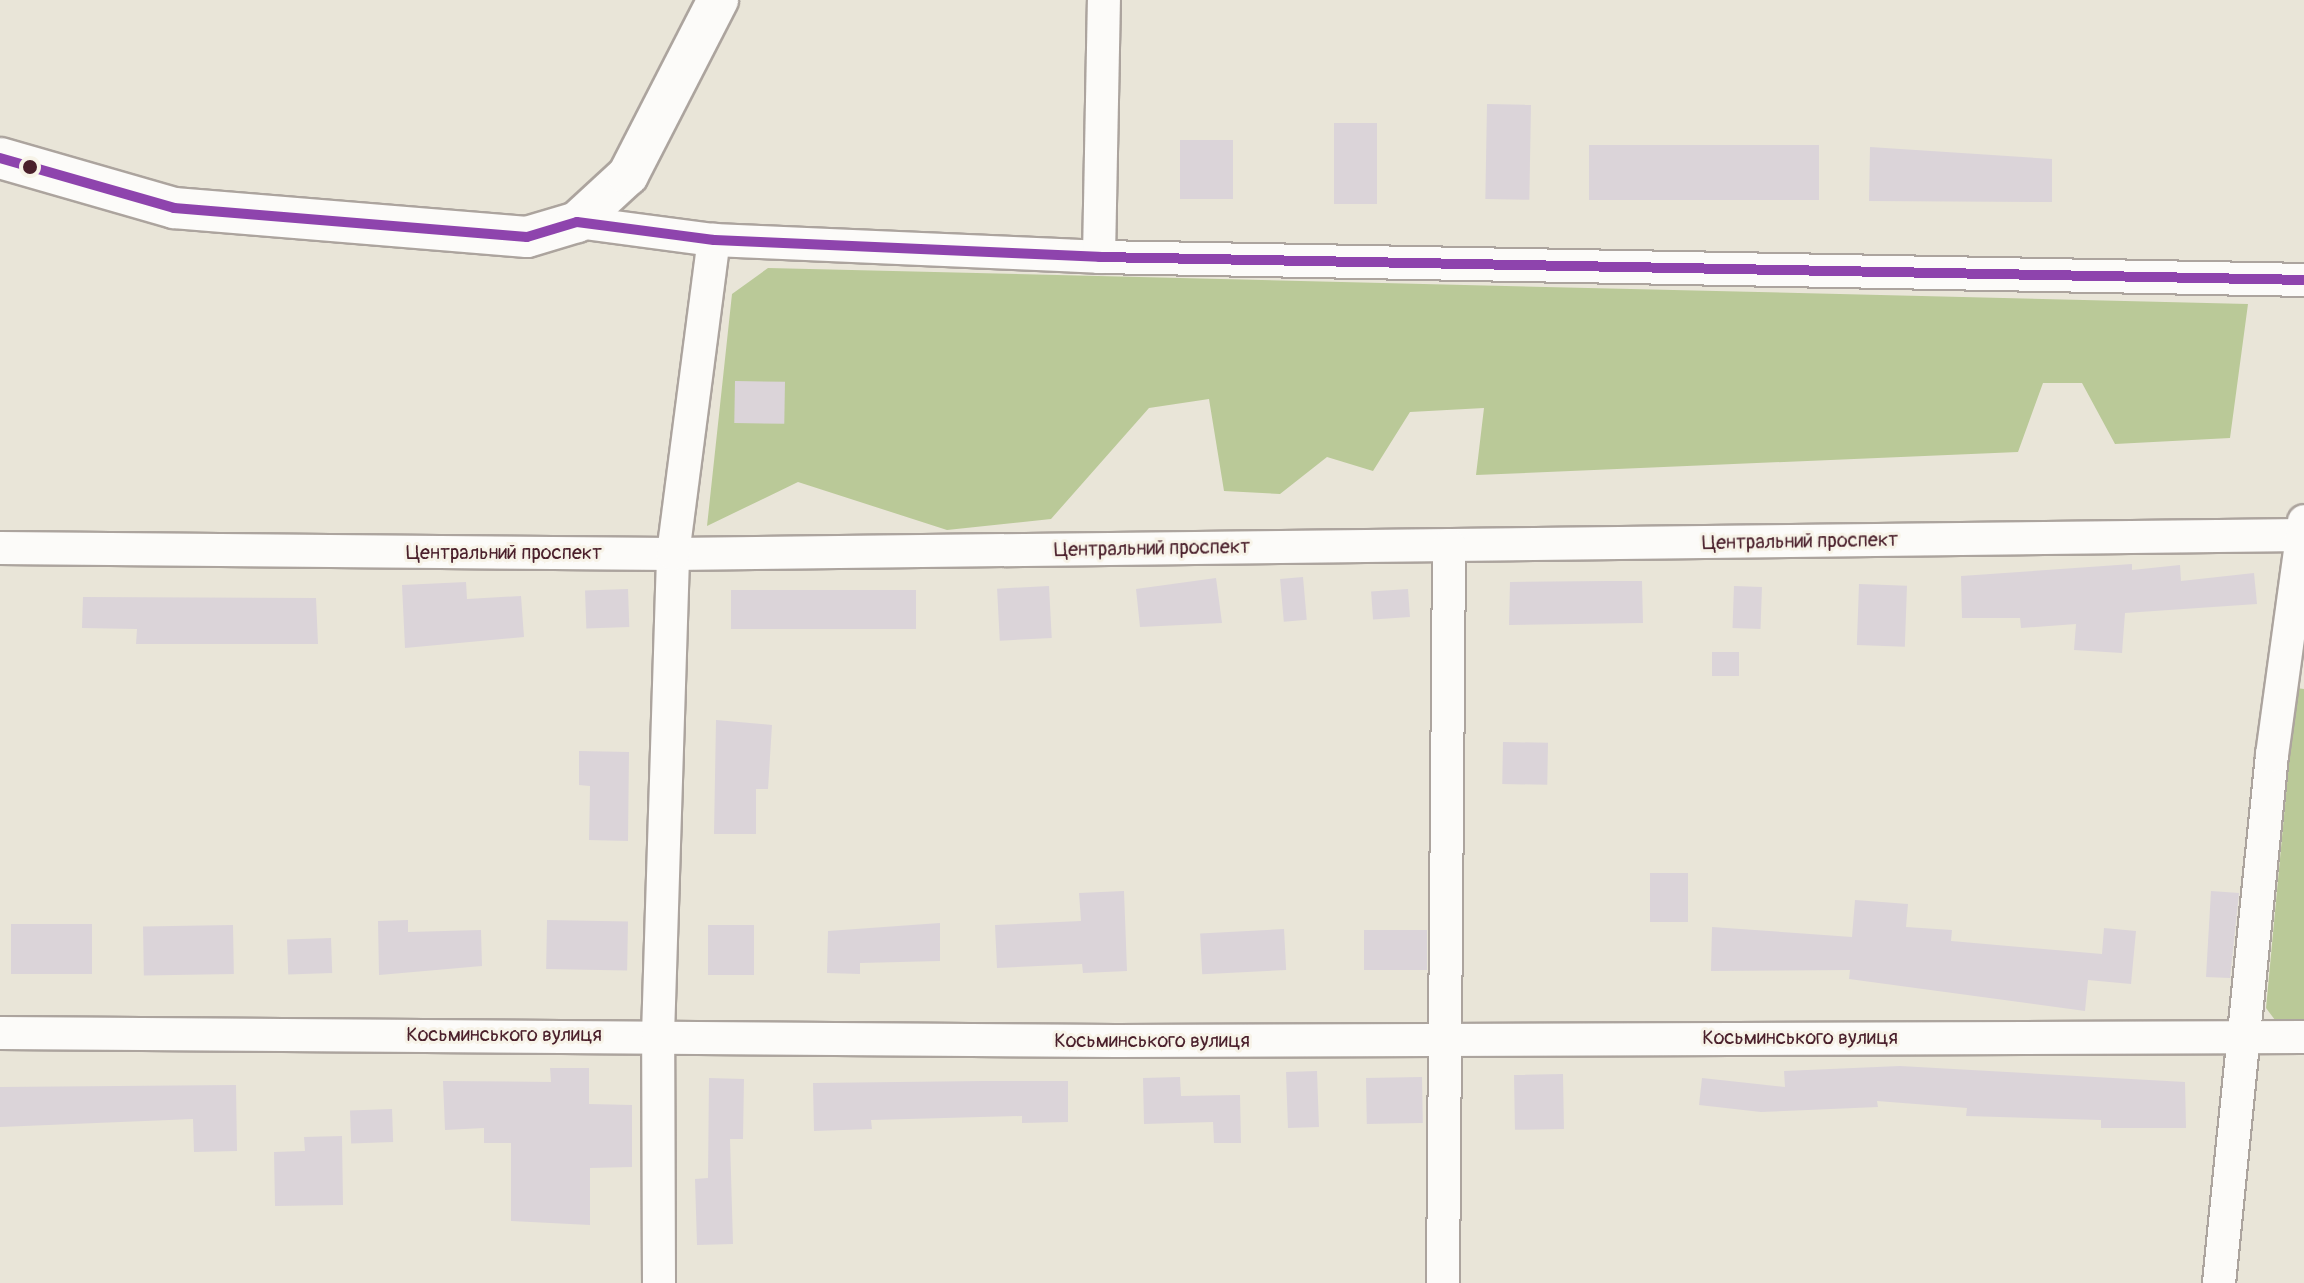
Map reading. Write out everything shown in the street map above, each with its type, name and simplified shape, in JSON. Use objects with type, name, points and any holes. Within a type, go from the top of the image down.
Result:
[{"type":"main road","points":[[0,158],[174,208],[527,237],[577,222],[628,175],[718,0]]},
{"type":"street","points":[[1099,257],[1104,0]]},
{"type":"street","points":[[577,222],[714,240],[1099,257],[2304,280]]},
{"type":"street","points":[[659,1283],[658,1035],[673,554],[714,240]]},
{"type":"street","points":[[2219,1283],[2242,1034],[2302,530]]},
{"type":"street","name":"Центральний проспект","points":[[0,548],[673,554],[1449,545],[2302,530]]},
{"type":"street","points":[[1443,1283],[1449,545]]},
{"type":"street","name":"Косьминського вулиця","points":[[0,1033],[1443,1040],[2242,1034],[2304,1037]]},
{"type":"green space","points":[[768,268],[2248,304],[2230,438],[2115,444],[2082,383],[2043,383],[2018,452],[1476,475],[1484,408],[1410,412],[1373,471],[1327,457],[1280,494],[1224,491],[1209,399],[1149,408],[1051,519],[947,530],[798,482],[707,526],[732,294]]},
{"type":"green space","points":[[2296,688],[2304,689],[2304,1019],[2275,1020],[2266,1008]]},
{"type":"building","points":[[1487,104],[1531,105],[1529,200],[1485,199]]},
{"type":"building","points":[[1334,123],[1377,123],[1377,204],[1334,204]]},
{"type":"building","points":[[1180,140],[1233,140],[1233,199],[1180,199]]},
{"type":"building","points":[[1589,145],[1819,145],[1819,200],[1589,200]]},
{"type":"building","points":[[1870,147],[2052,159],[2052,202],[1869,201]]},
{"type":"building","points":[[735,381],[785,382],[784,424],[734,423]]},
{"type":"building","points":[[2132,564],[2132,570],[2180,565],[2181,581],[2254,573],[2257,604],[2125,613],[2122,653],[2074,650],[2076,624],[2021,628],[2020,618],[1962,618],[1961,576]]},
{"type":"building","points":[[1303,577],[1307,620],[1284,622],[1280,579]]},
{"type":"building","points":[[1216,578],[1222,623],[1140,627],[1136,589]]},
{"type":"building","points":[[1642,581],[1643,623],[1509,625],[1510,582]]},
{"type":"building","points":[[466,582],[467,599],[521,596],[524,637],[405,648],[402,585]]},
{"type":"building","points":[[1859,584],[1907,586],[1905,647],[1857,645]]},
{"type":"building","points":[[1049,586],[1052,638],[1000,641],[997,589]]},
{"type":"building","points":[[1734,586],[1762,587],[1761,629],[1733,628]]},
{"type":"building","points":[[628,589],[629,627],[586,628],[585,591]]},
{"type":"building","points":[[1408,589],[1410,617],[1373,620],[1371,592]]},
{"type":"building","points":[[731,590],[916,590],[916,629],[731,629]]},
{"type":"building","points":[[83,597],[316,598],[318,644],[136,644],[137,629],[82,628]]},
{"type":"building","points":[[1712,652],[1739,652],[1739,676],[1712,676]]},
{"type":"building","points":[[716,720],[772,725],[768,789],[756,789],[756,834],[714,834]]},
{"type":"building","points":[[1503,742],[1548,743],[1547,785],[1502,784]]},
{"type":"building","points":[[579,751],[629,752],[628,841],[589,840],[590,786],[579,785]]},
{"type":"building","points":[[1650,873],[1688,873],[1688,922],[1650,922]]},
{"type":"building","points":[[1124,891],[1127,971],[1083,973],[1082,964],[997,968],[995,925],[1081,921],[1079,893]]},
{"type":"building","points":[[2211,891],[2239,893],[2230,978],[2206,977]]},
{"type":"building","points":[[1855,900],[1908,904],[1906,927],[1952,930],[1951,941],[2102,954],[2104,928],[2136,931],[2131,984],[2088,980],[2085,1011],[1849,979],[1850,970],[1711,971],[1712,927],[1852,937]]},
{"type":"building","points":[[408,920],[408,932],[481,930],[482,966],[379,975],[378,921]]},
{"type":"building","points":[[547,920],[628,921],[627,970],[546,969]]},
{"type":"building","points":[[940,923],[940,961],[860,963],[860,974],[827,973],[828,931]]},
{"type":"building","points":[[11,924],[92,924],[92,974],[11,974]]},
{"type":"building","points":[[233,925],[234,974],[144,976],[143,927]]},
{"type":"building","points":[[708,925],[754,925],[754,975],[708,975]]},
{"type":"building","points":[[1284,929],[1286,970],[1202,974],[1200,933]]},
{"type":"building","points":[[1364,930],[1427,930],[1427,970],[1364,970]]},
{"type":"building","points":[[331,938],[332,973],[288,975],[287,940]]},
{"type":"building","points":[[1900,1066],[2185,1082],[2186,1128],[2101,1128],[2101,1120],[1966,1116],[1967,1108],[1877,1101],[1878,1107],[1761,1112],[1699,1105],[1702,1078],[1785,1087],[1784,1071]]},
{"type":"building","points":[[550,1068],[589,1068],[589,1104],[632,1105],[632,1167],[590,1168],[590,1225],[511,1221],[511,1143],[484,1143],[484,1128],[445,1130],[443,1081],[551,1082]]},
{"type":"building","points":[[1317,1071],[1319,1127],[1288,1128],[1286,1072]]},
{"type":"building","points":[[1563,1074],[1564,1129],[1515,1130],[1514,1075]]},
{"type":"building","points":[[1180,1077],[1181,1096],[1240,1095],[1241,1143],[1214,1143],[1213,1122],[1144,1124],[1143,1078]]},
{"type":"building","points":[[1422,1077],[1423,1123],[1367,1124],[1366,1078]]},
{"type":"building","points":[[709,1078],[744,1079],[743,1139],[730,1139],[733,1244],[697,1245],[695,1179],[708,1178]]},
{"type":"building","points":[[1068,1081],[1068,1122],[1022,1123],[1022,1116],[871,1120],[872,1129],[814,1131],[813,1083]]},
{"type":"building","points":[[236,1085],[237,1151],[194,1152],[193,1119],[0,1127],[0,1087]]},
{"type":"building","points":[[392,1109],[393,1142],[351,1143],[350,1110]]},
{"type":"building","points":[[342,1136],[343,1205],[275,1206],[274,1152],[305,1151],[304,1137]]},
{"type":"transit line","points":[[0,158],[174,208],[527,237],[577,222],[714,240],[1099,257],[2304,280]]}]
